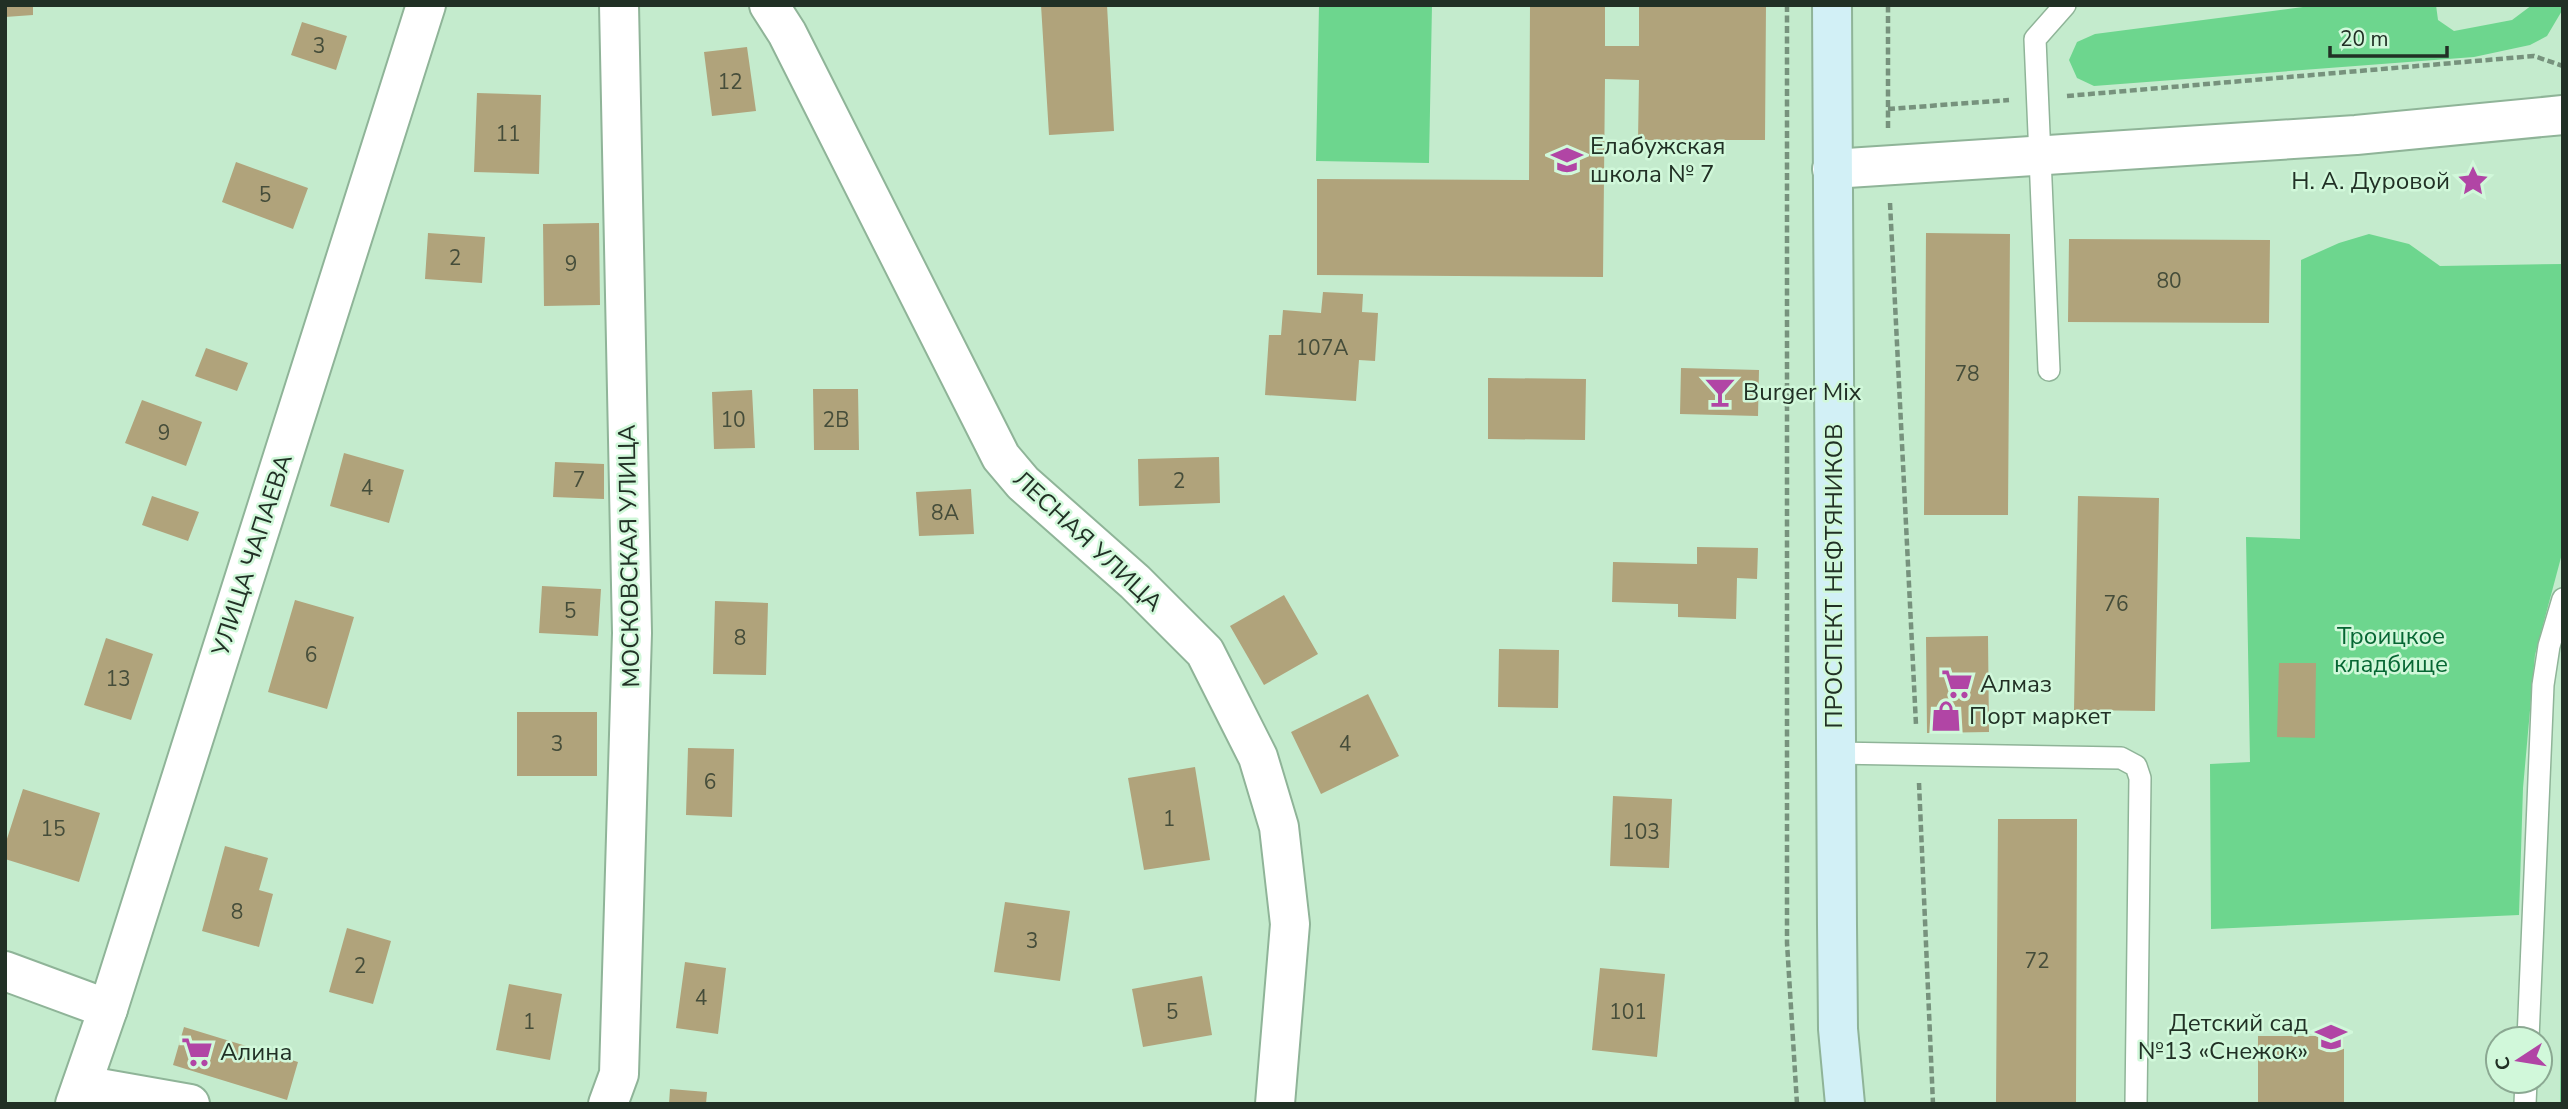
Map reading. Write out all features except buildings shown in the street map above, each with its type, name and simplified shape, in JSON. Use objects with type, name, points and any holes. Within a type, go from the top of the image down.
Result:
[{"type":"main road","name":"ПРОСПЕКТ НЕФТЯНИКОВ","points":[[1832,5],[1838,1029],[1845,1104]]},
{"type":"street","name":"УЛИЦА ЧАПАЕВА","points":[[79,1094],[426,5]]},
{"type":"street","name":"МОСКОВСКАЯ УЛИЦА","points":[[608,1104],[619,1074],[632,633],[619,5]]},
{"type":"street","name":"ЛЕСНАЯ УЛИЦА","points":[[769,5],[787,33],[1001,457],[1023,483],[1135,582],[1205,652],[1258,757],[1279,827],[1290,924],[1275,1104]]},
{"type":"street","points":[[1832,169],[2356,135],[2563,116]]},
{"type":"street","points":[[5,971],[108,1009]]},
{"type":"street","points":[[79,1094],[190,1104]]},
{"type":"lane","points":[[2049,370],[2035,39],[2065,5]]},
{"type":"lane","points":[[2529,1025],[2543,685],[2549,646],[2563,599]]},
{"type":"lane","points":[[1835,753],[2121,758],[2136,766],[2140,778],[2136,1104]]},
{"type":"path","points":[[1787,5],[1787,943],[1797,1104]]},
{"type":"path","points":[[1888,5],[1888,165],[1933,1104]]},
{"type":"path","points":[[1888,109],[2534,56],[2563,66]]},
{"type":"green space","points":[[1319,5],[1432,5],[1429,163],[1316,161]]},
{"type":"green space","points":[[2318,5],[2436,5],[2438,20],[2454,31],[2512,20],[2532,5],[2563,5],[2563,9],[2547,36],[2530,45],[2474,57],[2094,86],[2077,78],[2069,60],[2077,42],[2095,34]]},
{"type":"green space","name":"Троицкое кладбище","points":[[2369,234],[2409,244],[2440,266],[2563,264],[2563,550],[2535,655],[2523,788],[2519,915],[2211,929],[2210,764],[2250,762],[2246,537],[2300,539],[2301,260],[2339,243]]},
{"type":"green space","points":[[2563,879],[2563,1104],[2560,1104]]},
{"type":"place","name":"Елабужская школа № 7","points":[[1567,160]]},
{"type":"place","name":"Н. А. Дуровой","points":[[2473,181]]},
{"type":"place","name":"Burger Mix","points":[[1720,392]]},
{"type":"place","name":"Алмаз","points":[[1957,684]]},
{"type":"place","name":"Порт маркет","points":[[1946,716]]},
{"type":"place","name":"Детский сад №13 «Снежок»","points":[[2331,1037]]},
{"type":"place","name":"Алина","points":[[197,1052]]}]
